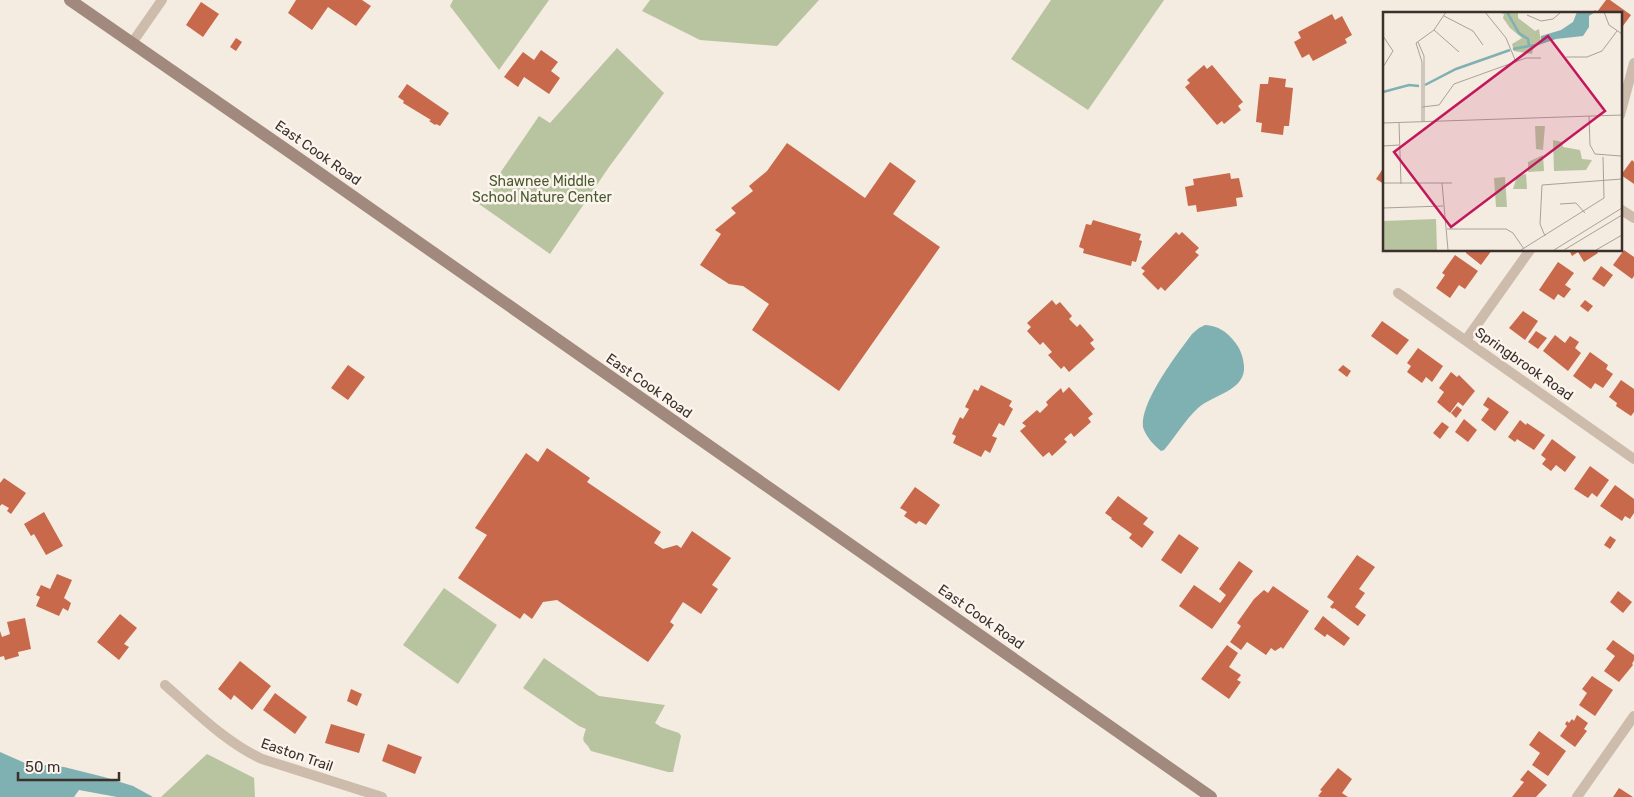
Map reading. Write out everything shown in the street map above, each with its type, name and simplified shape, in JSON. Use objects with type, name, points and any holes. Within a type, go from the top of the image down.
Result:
[{"type":"main road","name":"East Cook Road","points":[[70,0],[1211,797]]},
{"type":"street","points":[[132,43],[162,0]]},
{"type":"street","points":[[1622,108],[1634,63]]},
{"type":"street","points":[[1622,210],[1634,218]]},
{"type":"street","points":[[1466,340],[1529,251]]},
{"type":"street","name":"Springbrook Road","points":[[1398,293],[1634,459]]},
{"type":"street","name":"Easton Trail","points":[[164,685],[229,740],[245,751],[351,792],[382,797]]},
{"type":"street","points":[[1577,797],[1634,716]]},
{"type":"green space","points":[[453,0],[549,0],[499,70],[450,6]]},
{"type":"green space","points":[[650,0],[819,0],[777,46],[700,40],[642,11]]},
{"type":"green space","points":[[1051,0],[1164,0],[1088,110],[1011,59]]},
{"type":"green space","name":"Shawnee Middle School Nature Center","points":[[617,48],[664,93],[609,167],[550,254],[479,204],[539,116],[550,123]]},
{"type":"green space","points":[[444,588],[497,625],[458,684],[403,645]]},
{"type":"green space","points":[[544,658],[599,696],[665,705],[655,723],[679,733],[681,736],[673,772],[591,751],[583,740],[586,729],[523,688]]},
{"type":"green space","points":[[207,754],[254,778],[255,797],[161,797]]},
{"type":"water","points":[[1205,325],[1228,334],[1240,349],[1244,366],[1243,374],[1240,381],[1234,387],[1198,408],[1164,450],[1161,451],[1151,442],[1144,430],[1143,420],[1146,408],[1160,380],[1177,354],[1192,334]]},
{"type":"water","points":[[0,752],[25,763],[64,767],[104,777],[133,786],[153,797],[117,797],[79,790],[74,797],[0,797]]},
{"type":"building","points":[[296,0],[362,0],[371,6],[356,26],[328,7],[312,30],[288,13]]},
{"type":"building","points":[[1606,0],[1610,0],[1631,15],[1622,27],[1622,12],[1597,12]]},
{"type":"building","points":[[201,2],[219,14],[203,37],[186,25]]},
{"type":"building","points":[[1332,14],[1335,20],[1342,16],[1352,35],[1345,39],[1347,43],[1313,61],[1309,54],[1302,58],[1294,42],[1301,38],[1298,32]]},
{"type":"building","points":[[236,38],[242,42],[236,51],[230,47]]},
{"type":"building","points":[[541,50],[558,62],[551,71],[560,78],[549,94],[524,77],[518,87],[504,77],[523,52],[534,60]]},
{"type":"building","points":[[1204,65],[1207,69],[1212,65],[1243,102],[1238,106],[1241,110],[1224,124],[1222,121],[1217,125],[1185,87],[1190,83],[1187,80]]},
{"type":"building","points":[[1269,77],[1286,79],[1285,87],[1293,88],[1289,126],[1284,126],[1283,135],[1261,132],[1262,123],[1256,122],[1260,84],[1268,84]]},
{"type":"building","points":[[407,84],[449,113],[440,126],[429,121],[431,120],[403,103],[404,101],[398,97]]},
{"type":"building","points":[[787,143],[865,198],[890,162],[916,181],[893,214],[940,247],[839,391],[752,330],[769,304],[743,286],[729,284],[700,265],[721,234],[715,230],[736,213],[731,208],[753,191],[749,186],[767,171]]},
{"type":"building","points":[[1632,160],[1634,162],[1634,184],[1622,176]]},
{"type":"building","points":[[1383,168],[1383,183],[1376,179]]},
{"type":"building","points":[[1230,173],[1231,179],[1239,178],[1243,197],[1236,198],[1237,206],[1197,212],[1196,205],[1188,206],[1185,187],[1194,185],[1193,179]]},
{"type":"building","points":[[1093,220],[1141,234],[1139,240],[1142,241],[1136,262],[1132,261],[1131,266],[1083,253],[1084,249],[1079,247],[1086,224],[1091,225]]},
{"type":"building","points":[[1176,232],[1179,235],[1182,232],[1199,248],[1195,252],[1199,255],[1165,291],[1161,287],[1158,290],[1142,274],[1145,271],[1141,268]]},
{"type":"building","points":[[1624,250],[1634,257],[1634,276],[1632,279],[1613,265]]},
{"type":"building","points":[[1465,251],[1491,251],[1481,265]]},
{"type":"building","points":[[1570,251],[1597,251],[1598,253],[1584,262],[1578,252],[1572,256]]},
{"type":"building","points":[[1455,255],[1478,271],[1465,289],[1459,285],[1450,298],[1436,288],[1445,275],[1442,273]]},
{"type":"building","points":[[1558,262],[1574,273],[1565,285],[1571,289],[1564,298],[1558,294],[1554,300],[1539,290]]},
{"type":"building","points":[[1601,266],[1613,275],[1604,287],[1592,279]]},
{"type":"building","points":[[1052,300],[1056,305],[1060,302],[1072,316],[1069,319],[1077,327],[1080,324],[1094,340],[1090,343],[1095,349],[1069,372],[1064,366],[1061,369],[1048,355],[1052,352],[1043,342],[1040,345],[1027,331],[1031,327],[1027,323]]},
{"type":"building","points":[[1585,300],[1593,306],[1588,312],[1580,306]]},
{"type":"building","points":[[1523,311],[1538,321],[1525,340],[1509,328]]},
{"type":"building","points":[[1382,321],[1409,340],[1397,355],[1371,336]]},
{"type":"building","points":[[1536,331],[1547,338],[1538,349],[1528,342]]},
{"type":"building","points":[[1555,335],[1565,343],[1570,336],[1579,342],[1575,348],[1581,353],[1568,371],[1543,351]]},
{"type":"building","points":[[1418,348],[1443,366],[1432,382],[1426,377],[1422,383],[1407,372],[1411,366],[1407,363]]},
{"type":"building","points":[[1590,352],[1608,365],[1606,369],[1613,374],[1603,388],[1595,383],[1591,389],[1573,376]]},
{"type":"building","points":[[348,365],[365,377],[348,400],[331,388]]},
{"type":"building","points":[[1343,365],[1351,371],[1347,377],[1338,370]]},
{"type":"building","points":[[1451,372],[1457,377],[1459,375],[1475,391],[1463,406],[1458,402],[1450,413],[1437,402],[1444,392],[1439,388]]},
{"type":"building","points":[[1621,380],[1634,389],[1634,412],[1631,416],[1616,406],[1617,403],[1609,397]]},
{"type":"building","points":[[981,385],[1012,401],[1009,406],[1013,409],[1004,426],[999,423],[992,436],[997,438],[990,453],[985,450],[981,457],[953,443],[956,436],[952,434],[960,417],[963,419],[969,409],[965,407],[974,389],[978,391]]},
{"type":"building","points":[[1069,387],[1093,414],[1088,418],[1091,422],[1074,437],[1071,433],[1064,439],[1067,442],[1052,456],[1049,452],[1043,457],[1020,431],[1026,426],[1022,423],[1037,410],[1040,413],[1048,405],[1046,402],[1061,388],[1063,393]]},
{"type":"building","points":[[1488,397],[1509,412],[1495,431],[1481,420],[1489,409],[1483,405]]},
{"type":"building","points":[[1457,406],[1462,410],[1456,418],[1451,413]]},
{"type":"building","points":[[1464,419],[1477,430],[1468,442],[1455,432]]},
{"type":"building","points":[[1520,420],[1545,435],[1534,450],[1517,439],[1515,442],[1508,437]]},
{"type":"building","points":[[1442,422],[1449,427],[1440,439],[1433,433]]},
{"type":"building","points":[[1552,439],[1576,457],[1565,472],[1556,465],[1551,471],[1542,464],[1546,459],[1541,455]]},
{"type":"building","points":[[547,448],[590,478],[587,482],[661,532],[654,543],[663,549],[677,545],[681,548],[692,531],[731,558],[712,585],[718,589],[701,614],[683,602],[670,622],[674,625],[648,662],[557,600],[543,602],[532,619],[524,613],[520,619],[458,578],[487,535],[475,528],[526,453],[538,462]]},
{"type":"building","points":[[1590,466],[1609,480],[1597,497],[1592,493],[1588,498],[1574,489]]},
{"type":"building","points":[[4,478],[26,493],[11,514],[7,511],[9,508],[2,504],[0,506],[0,483]]},
{"type":"building","points":[[1615,485],[1634,499],[1634,513],[1630,519],[1625,516],[1622,521],[1600,506]]},
{"type":"building","points":[[915,487],[940,505],[926,525],[919,521],[916,524],[904,516],[907,512],[900,508]]},
{"type":"building","points":[[1118,496],[1148,518],[1143,524],[1154,532],[1142,548],[1129,538],[1132,534],[1105,513]]},
{"type":"building","points":[[44,512],[63,546],[46,555],[34,534],[31,536],[24,524]]},
{"type":"building","points":[[1179,534],[1199,548],[1181,574],[1161,560]]},
{"type":"building","points":[[1610,536],[1616,540],[1610,549],[1604,545]]},
{"type":"building","points":[[1357,555],[1375,567],[1359,589],[1365,593],[1355,607],[1366,615],[1358,626],[1330,607],[1334,602],[1327,597]]},
{"type":"building","points":[[1239,561],[1253,571],[1212,629],[1179,606],[1194,585],[1220,603],[1226,595],[1219,589]]},
{"type":"building","points":[[57,574],[72,580],[64,598],[71,603],[68,611],[63,608],[59,616],[36,606],[40,597],[36,595],[41,585],[50,589]]},
{"type":"building","points":[[1273,586],[1309,611],[1283,649],[1281,647],[1275,651],[1271,648],[1266,655],[1247,642],[1241,650],[1230,642],[1241,626],[1237,623],[1254,599],[1264,590],[1268,593]]},
{"type":"building","points":[[1618,591],[1632,602],[1623,613],[1610,602]]},
{"type":"building","points":[[120,614],[137,628],[124,644],[129,647],[119,660],[97,642]]},
{"type":"building","points":[[1323,616],[1350,638],[1344,646],[1327,634],[1325,637],[1314,629]]},
{"type":"building","points":[[25,618],[31,649],[18,652],[19,656],[5,660],[4,656],[0,657],[0,631],[2,637],[10,634],[7,622]]},
{"type":"building","points":[[1613,640],[1634,655],[1633,665],[1619,682],[1604,671],[1615,656],[1606,649]]},
{"type":"building","points":[[1227,645],[1238,653],[1229,667],[1241,675],[1237,680],[1241,682],[1229,699],[1201,679]]},
{"type":"building","points":[[240,661],[271,686],[252,710],[234,695],[231,700],[218,689]]},
{"type":"building","points":[[1592,676],[1613,690],[1595,716],[1579,705],[1587,693],[1582,689]]},
{"type":"building","points":[[351,689],[362,694],[357,706],[347,701]]},
{"type":"building","points":[[275,693],[307,717],[295,734],[263,710]]},
{"type":"building","points":[[1577,715],[1588,723],[1584,729],[1587,731],[1575,747],[1560,736],[1567,726],[1565,724],[1567,721],[1569,723],[1572,719],[1574,721]]},
{"type":"building","points":[[331,724],[365,734],[359,753],[325,743]]},
{"type":"building","points":[[1539,731],[1566,751],[1548,776],[1532,765],[1540,753],[1529,745]]},
{"type":"building","points":[[388,744],[422,757],[415,774],[382,761]]},
{"type":"building","points":[[1338,768],[1352,779],[1342,793],[1348,797],[1318,796],[1322,791],[1320,790]]},
{"type":"building","points":[[1528,770],[1547,785],[1536,797],[1512,797],[1524,782],[1520,780]]},
{"type":"building","points":[[1619,788],[1633,797],[1613,797]]}]
